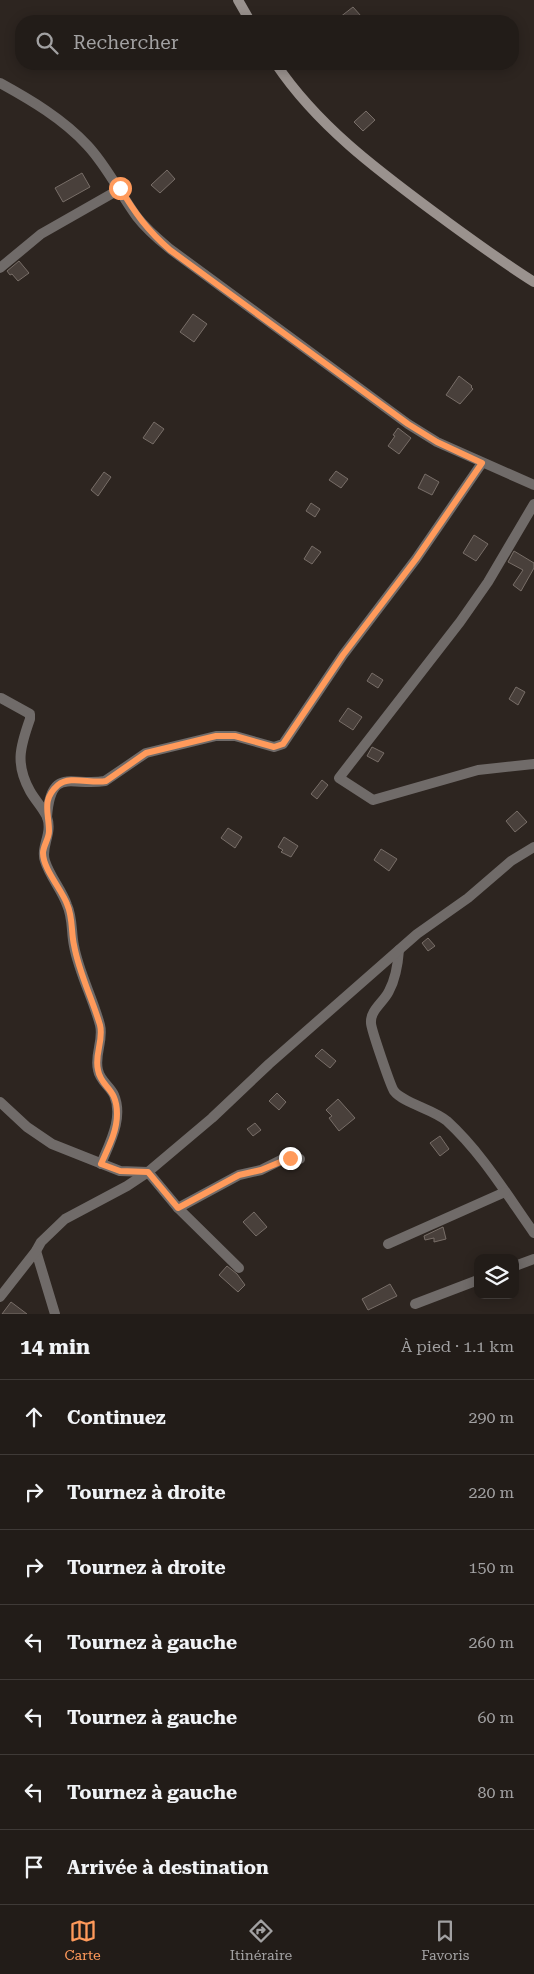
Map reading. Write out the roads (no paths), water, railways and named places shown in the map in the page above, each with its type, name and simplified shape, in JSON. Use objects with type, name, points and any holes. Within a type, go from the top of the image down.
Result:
[{"type":"street","points":[[238,0],[247,15]]},
{"type":"street","points":[[281,70],[311,110],[383,174],[501,262],[534,282]]},
{"type":"street","points":[[0,83],[60,119],[88,146],[120,188],[146,227],[170,250],[408,424],[437,442],[534,486]]},
{"type":"street","points":[[0,268],[41,234],[120,188]]},
{"type":"street","points":[[46,816],[50,794],[59,784],[66,780],[106,781],[146,753],[225,735],[274,747],[283,744],[343,655],[416,559],[482,463]]},
{"type":"street","points":[[534,504],[488,582],[460,622],[339,778],[373,800],[478,770],[534,764]]},
{"type":"street","points":[[1,698],[30,714],[19,758],[29,790],[46,816],[49,830],[43,852],[45,862],[67,904],[74,946],[100,1027],[98,1071],[115,1098],[116,1126],[101,1164]]},
{"type":"street","points":[[0,1297],[41,1242],[65,1219],[127,1186],[148,1172],[212,1118],[269,1064],[417,934],[468,898],[511,861],[534,847]]},
{"type":"street","points":[[398,950],[395,976],[391,989],[374,1011],[371,1022],[376,1044],[389,1075],[392,1088],[401,1097],[429,1109],[446,1121],[478,1155],[534,1233]]},
{"type":"street","points":[[0,1102],[27,1127],[52,1144],[120,1171],[148,1172],[178,1208],[239,1268]]},
{"type":"street","points":[[178,1208],[239,1175],[261,1170],[283,1159],[300,1159]]},
{"type":"street","points":[[388,1244],[505,1192]]},
{"type":"street","points":[[36,1251],[55,1314]]},
{"type":"street","points":[[519,1264],[534,1258]]},
{"type":"street","points":[[416,1304],[474,1282]]}]
